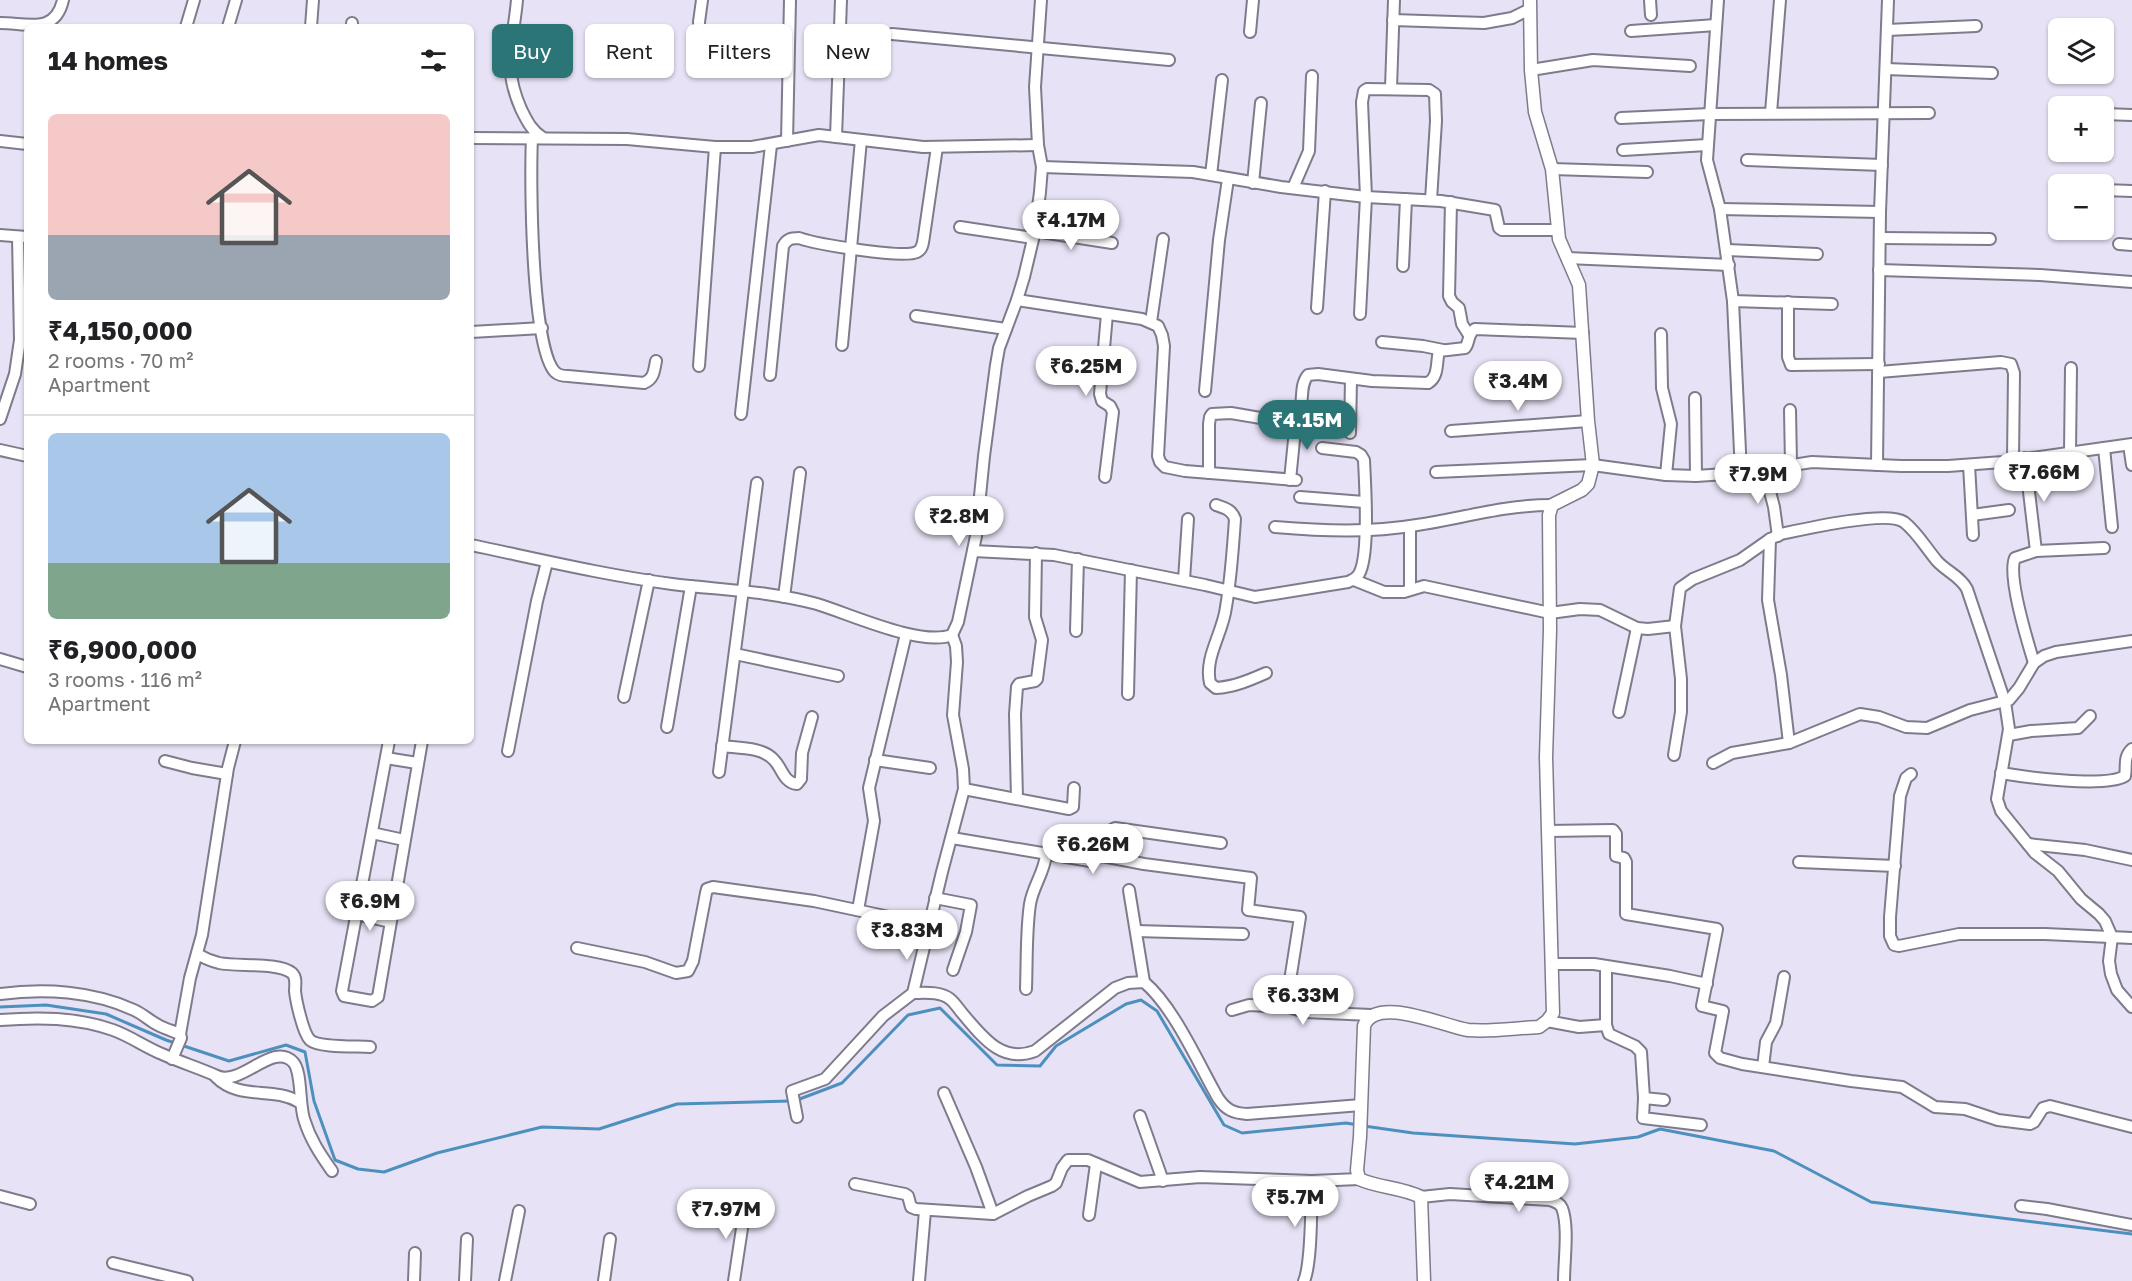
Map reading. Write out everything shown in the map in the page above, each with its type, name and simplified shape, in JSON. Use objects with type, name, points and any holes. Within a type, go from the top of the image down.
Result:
[{"type":"street","points":[[0,23],[46,24],[57,17],[63,0]]},
{"type":"street","points":[[187,24],[194,0]]},
{"type":"street","points":[[229,24],[236,0]]},
{"type":"street","points":[[311,24],[313,0]]},
{"type":"street","points":[[517,0],[509,61],[512,88],[537,138],[531,228],[542,328],[552,365],[561,375],[644,383],[650,381],[653,376],[657,361]]},
{"type":"street","points":[[699,24],[702,0]]},
{"type":"street","points":[[787,141],[790,0]]},
{"type":"street","points":[[836,136],[841,0]]},
{"type":"street","points":[[796,1114],[792,1091],[825,1079],[883,1016],[913,993],[964,789],[963,769],[953,715],[957,662],[956,646],[952,635],[958,622],[973,551],[999,348],[1017,300],[1034,235],[1042,167],[1038,145],[1035,87],[1036,46],[1041,0]]},
{"type":"street","points":[[1250,32],[1253,0]]},
{"type":"street","points":[[1391,88],[1394,0]]},
{"type":"street","points":[[1650,0],[1651,15]]},
{"type":"street","points":[[1718,0],[1707,145],[1710,175],[1720,209],[1733,301],[1741,473]]},
{"type":"street","points":[[1771,113],[1780,0]]},
{"type":"street","points":[[1877,465],[1880,212],[1888,0]]},
{"type":"street","points":[[1394,20],[1484,23],[1512,18],[1530,5]]},
{"type":"street","points":[[1275,527],[1335,531],[1410,526],[1512,507],[1552,505],[1582,490],[1588,484],[1593,465],[1588,421],[1580,285],[1562,248],[1557,230],[1552,169],[1535,112],[1530,5]]},
{"type":"street","points":[[1631,31],[1716,26]]},
{"type":"street","points":[[1887,30],[1976,26]]},
{"type":"street","points":[[892,34],[1169,60]]},
{"type":"street","points":[[1532,70],[1593,60],[1690,66]]},
{"type":"street","points":[[1886,69],[1992,73]]},
{"type":"street","points":[[1293,188],[1309,151],[1312,76]]},
{"type":"street","points":[[1211,175],[1222,80]]},
{"type":"street","points":[[1360,314],[1366,196],[1362,95],[1367,89],[1429,90],[1435,94],[1436,121],[1431,200]]},
{"type":"street","points":[[1253,183],[1261,102]]},
{"type":"street","points":[[1622,118],[1771,113],[1929,113]]},
{"type":"street","points":[[2114,114],[2132,115]]},
{"type":"street","points":[[474,138],[627,139],[715,147],[771,145],[819,135],[937,147],[1038,145]]},
{"type":"street","points":[[842,345],[861,140]]},
{"type":"street","points":[[0,141],[24,144]]},
{"type":"street","points":[[741,414],[771,145]]},
{"type":"street","points":[[1623,150],[1707,145]]},
{"type":"street","points":[[699,366],[715,147]]},
{"type":"street","points":[[770,375],[783,246],[786,241],[799,238],[851,248],[905,254],[919,251],[924,236],[937,147]]},
{"type":"street","points":[[1747,160],[1882,165]]},
{"type":"street","points":[[1042,167],[1170,171],[1293,188],[1450,202],[1496,210],[1499,228],[1502,230],[1557,230]]},
{"type":"street","points":[[1552,169],[1647,172]]},
{"type":"street","points":[[1205,391],[1228,179]]},
{"type":"street","points":[[2114,190],[2132,191]]},
{"type":"street","points":[[1317,308],[1325,191]]},
{"type":"street","points":[[1403,266],[1406,199]]},
{"type":"street","points":[[1450,202],[1449,296],[1459,308],[1462,324],[1469,335]]},
{"type":"street","points":[[1720,209],[1880,212]]},
{"type":"street","points":[[960,227],[1112,243]]},
{"type":"street","points":[[0,235],[23,237],[20,340],[15,374],[0,419]]},
{"type":"street","points":[[1880,238],[1990,239]]},
{"type":"street","points":[[1151,322],[1163,239]]},
{"type":"street","points":[[2119,243],[2132,245]]},
{"type":"street","points":[[1726,250],[1817,254]]},
{"type":"street","points":[[1567,258],[1729,265]]},
{"type":"street","points":[[1879,270],[2051,275],[2132,282]]},
{"type":"street","points":[[1017,300],[1151,322],[1158,326],[1164,346],[1158,456],[1160,462],[1174,469],[1293,480],[1296,420],[1304,383],[1308,375],[1428,383],[1434,379],[1438,354],[1443,350]]},
{"type":"street","points":[[1733,301],[1832,304]]},
{"type":"street","points":[[1788,302],[1788,357],[1791,365],[1879,368],[2001,362],[2011,364],[2014,374],[2019,459],[2036,551]]},
{"type":"street","points":[[1105,477],[1113,412],[1110,406],[1102,401],[1100,394],[1107,314]]},
{"type":"street","points":[[916,316],[1006,329]]},
{"type":"street","points":[[474,332],[542,328]]},
{"type":"street","points":[[1382,342],[1443,350],[1464,348],[1469,335],[1475,329],[1583,333]]},
{"type":"street","points":[[1661,334],[1662,388],[1671,424],[1666,475]]},
{"type":"street","points":[[2070,452],[2071,368]]},
{"type":"street","points":[[1350,433],[1351,379]]},
{"type":"street","points":[[1695,398],[1696,476]]},
{"type":"street","points":[[1790,410],[1791,464]]},
{"type":"street","points":[[1209,473],[1209,424],[1212,414],[1230,413],[1279,423],[1290,423],[1296,420]]},
{"type":"street","points":[[1450,431],[1588,421]]},
{"type":"street","points":[[1436,472],[1593,465],[1666,475],[1696,476],[1741,473],[1791,464],[1833,462],[1924,467],[1969,465],[2131,445],[2132,465]]},
{"type":"street","points":[[1322,448],[1356,453],[1364,460],[1363,560],[1354,580]]},
{"type":"street","points":[[2104,448],[2112,527]]},
{"type":"street","points":[[0,450],[24,455]]},
{"type":"street","points":[[1969,465],[1973,535]]},
{"type":"street","points":[[1764,469],[1774,507],[1774,537],[1768,600],[1781,675],[1789,743]]},
{"type":"street","points":[[784,597],[800,472]]},
{"type":"street","points":[[719,772],[757,483]]},
{"type":"street","points":[[1300,497],[1364,501]]},
{"type":"street","points":[[1216,505],[1228,509],[1235,519],[1228,591],[1223,623],[1210,660],[1210,683],[1216,688],[1227,687],[1266,673]]},
{"type":"street","points":[[1232,1010],[1249,1005],[1289,1007],[1305,1012],[1408,1014],[1468,1030],[1539,1027],[1547,1022],[1553,1013],[1546,757],[1550,613],[1549,523],[1552,505]]},
{"type":"street","points":[[1972,515],[2009,510]]},
{"type":"street","points":[[1674,755],[1681,698],[1680,659],[1675,627],[1678,594],[1684,584],[1740,560],[1774,537],[1821,526],[1872,519],[1892,517],[1904,523],[1938,561],[1962,581],[1967,589],[2005,702],[2009,735],[1997,799],[2001,811],[2035,853],[2058,871],[2081,899],[2099,914],[2109,928],[2112,937],[2109,961],[2111,974],[2117,990],[2132,1007]]},
{"type":"street","points":[[1184,580],[1188,519]]},
{"type":"street","points":[[1410,526],[1410,589]]},
{"type":"street","points":[[474,546],[547,562],[649,580],[784,597],[833,609],[906,634],[932,639],[952,635]]},
{"type":"street","points":[[2034,663],[2025,632],[2013,567],[2016,558],[2036,551],[2104,548]]},
{"type":"street","points":[[973,551],[1036,553],[1078,559],[1184,580],[1245,595],[1265,596],[1354,580],[1384,592],[1404,592],[1424,586],[1550,613],[1580,609],[1600,610],[1637,628],[1675,627]]},
{"type":"street","points":[[1017,799],[1015,714],[1017,687],[1019,684],[1037,679],[1042,640],[1035,617],[1036,553]]},
{"type":"street","points":[[1076,632],[1078,559]]},
{"type":"street","points":[[508,751],[537,601],[547,562]]},
{"type":"street","points":[[1128,694],[1131,570]]},
{"type":"street","points":[[624,697],[649,580]]},
{"type":"street","points":[[667,727],[691,586]]},
{"type":"street","points":[[1619,712],[1637,628]]},
{"type":"street","points":[[858,910],[874,820],[868,792],[906,634]]},
{"type":"street","points":[[1713,763],[1732,753],[1789,743],[1860,714],[1879,717],[1906,728],[1927,728],[1970,710],[2005,702],[2013,697],[2034,663],[2044,656],[2056,652],[2132,641]]},
{"type":"street","points":[[735,654],[838,676]]},
{"type":"street","points":[[0,659],[24,666]]},
{"type":"street","points":[[2009,735],[2078,728],[2090,716]]},
{"type":"street","points":[[722,746],[768,754],[786,780],[796,784],[801,779],[802,753],[812,717]]},
{"type":"street","points":[[173,1057],[180,1036],[190,978],[202,935],[227,774],[234,744]]},
{"type":"street","points":[[388,744],[342,991],[344,996],[372,1001],[378,997],[421,744]]},
{"type":"street","points":[[2001,773],[2031,778],[2106,781],[2121,779],[2125,776],[2126,756],[2132,749]]},
{"type":"street","points":[[386,758],[417,763]]},
{"type":"street","points":[[165,760],[192,768],[227,774]]},
{"type":"street","points":[[875,760],[930,768]]},
{"type":"street","points":[[1911,774],[1905,778],[1900,796],[1890,926],[1890,936],[1894,945],[1899,946],[1959,934],[2045,934],[2132,938]]},
{"type":"street","points":[[964,789],[1071,809],[1074,788]]},
{"type":"street","points":[[952,838],[1090,861],[1097,855],[1106,834],[1115,828],[1221,843]]},
{"type":"street","points":[[1548,831],[1613,830],[1616,834],[1616,856],[1626,861],[1626,914],[1717,929],[1702,1006],[1723,1011],[1715,1053],[1720,1058],[1851,1081],[1902,1086],[1935,1107],[1965,1109],[1998,1120],[2030,1124],[2034,1122],[2043,1108],[2050,1106],[2132,1127]]},
{"type":"street","points":[[372,833],[404,840]]},
{"type":"street","points":[[2028,844],[2085,850],[2132,860]]},
{"type":"street","points":[[1026,989],[1030,905],[1033,892],[1045,867],[1046,855]]},
{"type":"street","points":[[1097,855],[1144,864],[1251,878],[1248,910],[1300,917],[1289,987],[1289,1007]]},
{"type":"street","points":[[1799,862],[1895,866]]},
{"type":"street","points":[[577,948],[645,962],[671,972],[685,972],[690,969],[693,961],[707,889],[713,887],[814,901],[908,921]]},
{"type":"street","points":[[1129,891],[1144,982],[1173,1017],[1224,1107],[1247,1114],[1361,1108]]},
{"type":"street","points":[[935,898],[971,905],[966,932],[953,970]]},
{"type":"street","points":[[356,914],[390,922]]},
{"type":"street","points":[[1136,931],[1243,934]]},
{"type":"street","points":[[197,954],[219,963],[274,967],[291,972],[295,978],[295,991],[303,1024],[310,1039],[316,1043],[370,1047]]},
{"type":"street","points":[[1552,964],[1594,964],[1707,984]]},
{"type":"street","points":[[1606,966],[1606,1025],[1609,1034],[1635,1046],[1641,1052],[1643,1118],[1701,1125]]},
{"type":"street","points":[[1763,1067],[1767,1042],[1776,1023],[1784,977]]},
{"type":"street","points":[[913,993],[942,995],[950,999],[996,1049],[1013,1055],[1026,1055],[1035,1051],[1115,988],[1128,983],[1144,982]]},
{"type":"street","points":[[0,994],[41,990],[98,999],[136,1011],[180,1036]]},
{"type":"street","points":[[1359,1179],[1357,1170],[1364,1026],[1371,1015]]},
{"type":"street","points":[[0,1020],[43,1017],[99,1026],[122,1033],[220,1078],[233,1078],[267,1059],[288,1058],[298,1070],[299,1102],[313,1142],[332,1170]]},
{"type":"street","points":[[1547,1022],[1579,1027],[1606,1025]]},
{"type":"street","points":[[213,1074],[228,1086],[245,1091],[285,1094],[299,1102]]},
{"type":"street","points":[[944,1093],[976,1167],[993,1214]]},
{"type":"street","points":[[1644,1098],[1664,1100]]},
{"type":"street","points":[[1140,1116],[1162,1181]]},
{"type":"street","points":[[855,1184],[905,1194],[908,1196],[911,1207],[925,1211],[993,1214],[1052,1186],[1056,1183],[1068,1160],[1088,1160],[1140,1182],[1200,1178],[1312,1181],[1359,1179],[1371,1184],[1407,1190],[1421,1197],[1450,1194],[1550,1200],[1562,1207],[1565,1225],[1564,1281]]},
{"type":"street","points":[[1089,1215],[1096,1164]]},
{"type":"street","points":[[1304,1281],[1309,1246],[1312,1181]]},
{"type":"street","points":[[0,1196],[30,1204]]},
{"type":"street","points":[[1421,1197],[1424,1281]]},
{"type":"street","points":[[734,1281],[746,1202]]},
{"type":"street","points":[[2021,1206],[2132,1225]]},
{"type":"street","points":[[505,1281],[519,1211]]},
{"type":"street","points":[[919,1281],[925,1211]]},
{"type":"street","points":[[465,1281],[467,1239]]},
{"type":"street","points":[[604,1281],[610,1239]]},
{"type":"street","points":[[414,1281],[415,1253]]},
{"type":"street","points":[[113,1263],[187,1281]]},
{"type":"waterway","points":[[797,1100],[842,1083],[908,1015],[940,1008],[997,1065],[1040,1066],[1056,1046],[1126,1004],[1141,1000],[1157,1011],[1224,1125],[1242,1133],[1346,1123],[1358,1125]]},
{"type":"waterway","points":[[0,1007],[46,1005],[106,1014],[166,1040],[229,1061],[286,1045],[305,1052],[314,1101],[335,1160],[358,1169],[384,1172],[437,1153],[542,1127],[599,1129],[677,1104],[790,1101]]},
{"type":"waterway","points":[[1364,1126],[1413,1133],[1575,1144],[1638,1137],[1660,1129],[1774,1151],[1871,1202],[2132,1234]]}]
